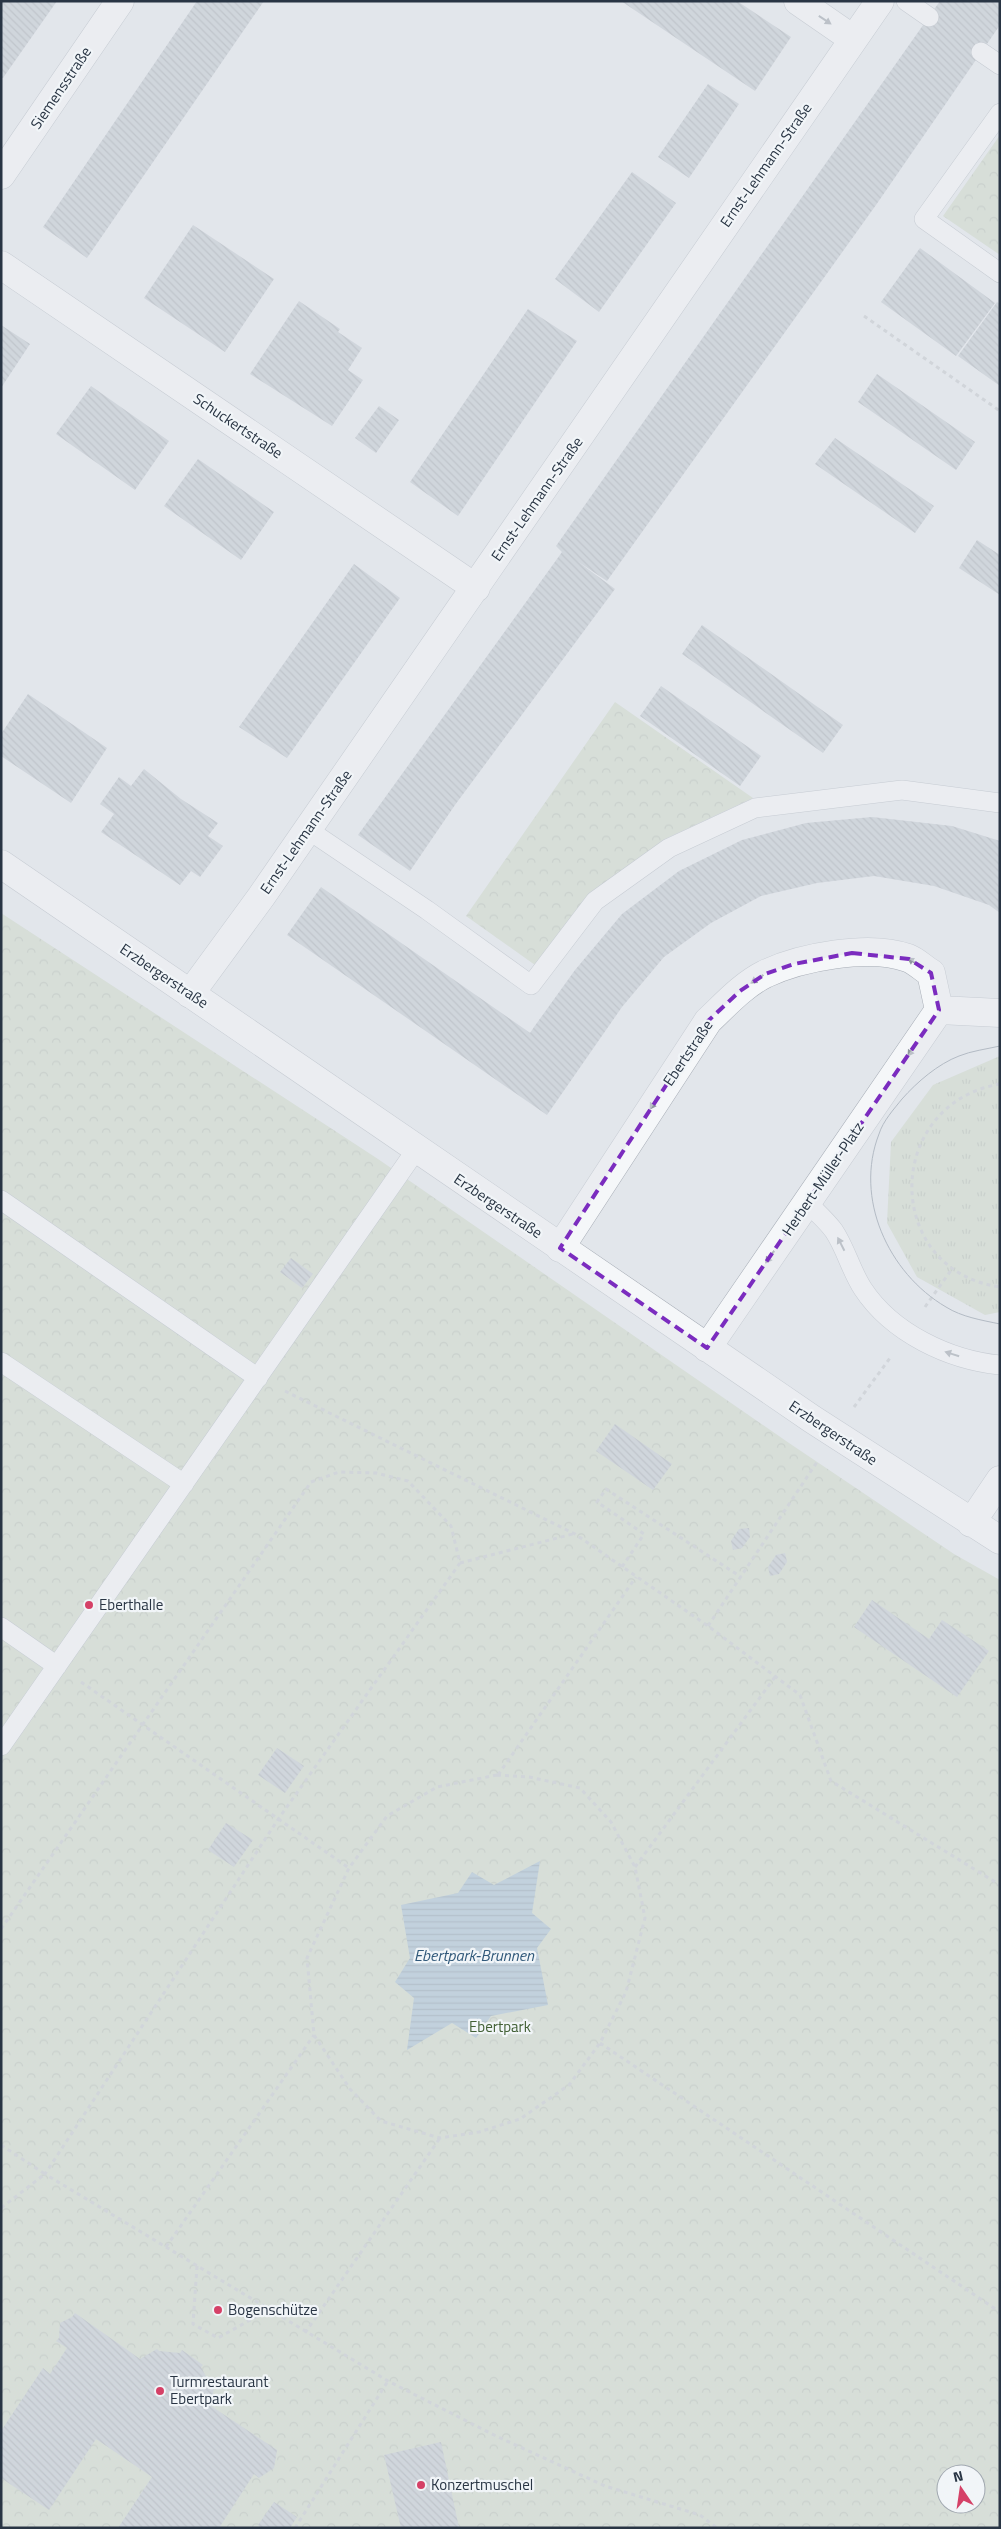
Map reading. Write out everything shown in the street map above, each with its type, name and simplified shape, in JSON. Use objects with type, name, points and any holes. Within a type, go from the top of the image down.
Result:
[{"type":"street","name":"Siemensstraße","points":[[1,175],[120,1]]},
{"type":"street","points":[[798,1],[853,39]]},
{"type":"street","name":"Ernst-Lehmann-Straße","points":[[190,994],[476,588],[880,1]]},
{"type":"street","name":"Schuckertstraße","points":[[1,265],[476,588]]},
{"type":"street","name":"Erzbergerstraße","points":[[1,864],[416,1150],[835,1435],[1000,1540]]},
{"type":"street","name":"Ebertstraße","points":[[560,1248],[708,1021],[740,991],[765,974],[823,957],[852,953],[878,953],[909,958],[930,974],[939,1010]]},
{"type":"street","points":[[939,1010],[1000,1013]]},
{"type":"street","name":"Herbert-Müller-Platz","points":[[707,1348],[939,1010]]},
{"type":"street","points":[[971,1523],[1000,1480]]},
{"type":"lane","points":[[906,1],[929,17]]},
{"type":"lane","points":[[981,52],[1000,65]]},
{"type":"lane","points":[[1000,113],[924,219],[1000,273]]},
{"type":"lane","points":[[308,829],[427,910],[531,985],[595,901],[669,848],[755,808],[902,790],[1000,803]]},
{"type":"lane","points":[[1,1746],[416,1150]]},
{"type":"lane","points":[[1,1200],[258,1378]]},
{"type":"lane","points":[[808,1203],[833,1230],[864,1291],[886,1315],[908,1332],[948,1353],[1000,1365]]},
{"type":"lane","points":[[1,1362],[184,1484]]},
{"type":"lane","points":[[1,1627],[57,1666]]},
{"type":"path","points":[[864,316],[1000,411]]},
{"type":"path","points":[[1000,1084],[981,1088],[952,1102],[929,1126],[915,1155],[910,1186],[915,1218],[930,1247],[952,1269],[982,1284],[1000,1287]]},
{"type":"path","points":[[258,1378],[575,1534],[708,1626],[800,1695],[831,1781],[1000,1885]]},
{"type":"path","points":[[708,1626],[835,1435]]},
{"type":"path","points":[[1,1929],[311,1482],[339,1472],[376,1473],[408,1481],[451,1526],[460,1563]]},
{"type":"path","points":[[622,1567],[644,1534],[597,1502],[606,1489],[742,1577]]},
{"type":"path","points":[[1,2208],[45,2174],[279,1818],[460,1563],[575,1534]]},
{"type":"path","points":[[497,1775],[636,1577]]},
{"type":"path","points":[[57,1666],[144,1724],[349,1868]]},
{"type":"path","points":[[635,1867],[775,1677]]},
{"type":"path","points":[[497,1775],[529,1777],[580,1788],[611,1822],[635,1867],[645,1918],[626,1992],[600,2043],[569,2085],[520,2119],[479,2132],[440,2138],[381,2121],[350,2090],[314,2035],[307,1958],[349,1868],[388,1816],[437,1787],[497,1775]]},
{"type":"path","points":[[166,2247],[314,2035]]},
{"type":"path","points":[[600,2043],[1000,2312]]},
{"type":"path","points":[[305,2332],[440,2138]]},
{"type":"path","points":[[1,2145],[45,2174],[268,2310],[388,2381],[496,2436],[606,2486],[700,2516],[717,2528]]},
{"type":"path","points":[[197,2266],[193,2324],[218,2338],[268,2310]]},
{"type":"path","points":[[295,2528],[388,2381]]},
{"type":"highlighted area","points":[[852,953],[909,959],[931,973],[939,1010],[707,1348],[560,1248],[708,1021],[740,991],[765,974],[794,964]]},
{"type":"green space","points":[[1000,135],[1000,255],[943,216]]},
{"type":"green space","points":[[615,702],[753,798],[665,839],[587,896],[535,965],[466,916]]},
{"type":"green space","name":"Ebertpark","points":[[1,913],[378,1159],[789,1443],[954,1554],[1000,1580],[1000,2528],[1,2528]]},
{"type":"green space","points":[[1000,1056],[1000,1312],[985,1315],[917,1277],[887,1223],[891,1142],[933,1085]]},
{"type":"water","name":"Ebertpark-Brunnen","points":[[540,1861],[532,1913],[551,1929],[537,1948],[548,2005],[491,2016],[476,2038],[452,2023],[407,2050],[414,1998],[395,1982],[410,1958],[401,1905],[458,1893],[472,1872],[494,1885]]},
{"type":"building","points":[[1,1],[57,1],[3,78],[1,77]]},
{"type":"building","points":[[197,1],[264,1],[87,258],[43,227]]},
{"type":"building","points":[[621,1],[737,1],[791,37],[755,91]]},
{"type":"building","points":[[940,1],[1000,1],[1000,25],[876,205],[607,581],[577,561],[615,589],[455,805],[410,871],[358,835],[562,552],[556,546]]},
{"type":"building","points":[[708,84],[739,104],[689,178],[658,157]]},
{"type":"building","points":[[632,172],[676,203],[599,312],[555,279]]},
{"type":"building","points":[[193,225],[274,279],[225,352],[144,298]]},
{"type":"building","points":[[920,248],[995,303],[956,356],[881,302]]},
{"type":"building","points":[[299,301],[340,329],[338,332],[362,348],[348,370],[363,380],[332,426],[250,374]]},
{"type":"building","points":[[997,302],[1000,304],[1000,386],[958,356]]},
{"type":"building","points":[[528,309],[577,341],[458,516],[410,482]]},
{"type":"building","points":[[1,325],[30,344],[1,388]]},
{"type":"building","points":[[877,374],[975,442],[956,470],[858,402]]},
{"type":"building","points":[[91,386],[169,441],[135,490],[56,434]]},
{"type":"building","points":[[379,406],[399,420],[376,453],[355,438]]},
{"type":"building","points":[[835,438],[934,506],[915,533],[815,464]]},
{"type":"building","points":[[198,459],[274,512],[241,560],[164,506]]},
{"type":"building","points":[[977,540],[1000,555],[1000,595],[959,568]]},
{"type":"building","points":[[354,564],[400,598],[287,758],[239,727]]},
{"type":"building","points":[[702,625],[843,725],[823,753],[682,654]]},
{"type":"building","points":[[661,686],[761,756],[740,786],[640,716]]},
{"type":"building","points":[[28,694],[107,748],[71,803],[1,756],[1,734]]},
{"type":"building","points":[[144,769],[181,799],[218,823],[208,836],[223,846],[200,877],[191,871],[180,885],[101,832],[114,814],[100,804],[119,777],[131,786]]},
{"type":"building","points":[[872,817],[952,826],[1000,841],[1000,913],[989,905],[934,886],[874,876],[817,883],[761,896],[711,923],[664,957],[622,1007],[547,1115],[287,935],[321,887],[530,1033],[575,970],[622,914],[679,871],[742,840],[806,823]]},
{"type":"building","points":[[291,1258],[313,1274],[302,1288],[280,1272]]},
{"type":"building","points":[[615,1424],[672,1464],[653,1490],[596,1451]]},
{"type":"building","points":[[749,1528],[750,1537],[742,1548],[733,1550],[731,1541],[739,1529]]},
{"type":"building","points":[[785,1553],[787,1562],[779,1574],[770,1576],[768,1567],[776,1555]]},
{"type":"building","points":[[872,1600],[929,1639],[942,1620],[989,1651],[957,1697],[854,1627]]},
{"type":"building","points":[[277,1748],[304,1766],[285,1793],[258,1775]]},
{"type":"building","points":[[226,1823],[253,1840],[234,1867],[208,1850]]},
{"type":"building","points":[[75,2313],[140,2359],[157,2349],[159,2351],[180,2353],[182,2350],[203,2365],[201,2367],[211,2386],[214,2387],[211,2406],[277,2450],[274,2468],[259,2478],[254,2474],[219,2528],[118,2528],[152,2477],[96,2439],[49,2510],[1,2478],[1,2431],[43,2368],[50,2374],[67,2348],[56,2341],[59,2338],[60,2323],[72,2317]]},
{"type":"building","name":"Konzertmuschel","points":[[441,2442],[459,2528],[401,2528],[384,2455]]},
{"type":"building","points":[[274,2502],[297,2517],[290,2528],[262,2528],[258,2525]]},
{"type":"tram line","points":[[1000,1046],[951,1059],[928,1074],[902,1099],[883,1124],[879,1134],[872,1158],[871,1183],[874,1208],[881,1232],[893,1254],[908,1275],[925,1292],[946,1307],[972,1318],[1000,1324]]},
{"type":"place","name":"Eberthalle","points":[[89,1605]]},
{"type":"place","name":"Bogenschütze","points":[[218,2310]]},
{"type":"place","name":"Turmrestaurant Ebertpark","points":[[160,2391]]},
{"type":"place","name":"Konzertmuschel","points":[[421,2485]]}]
